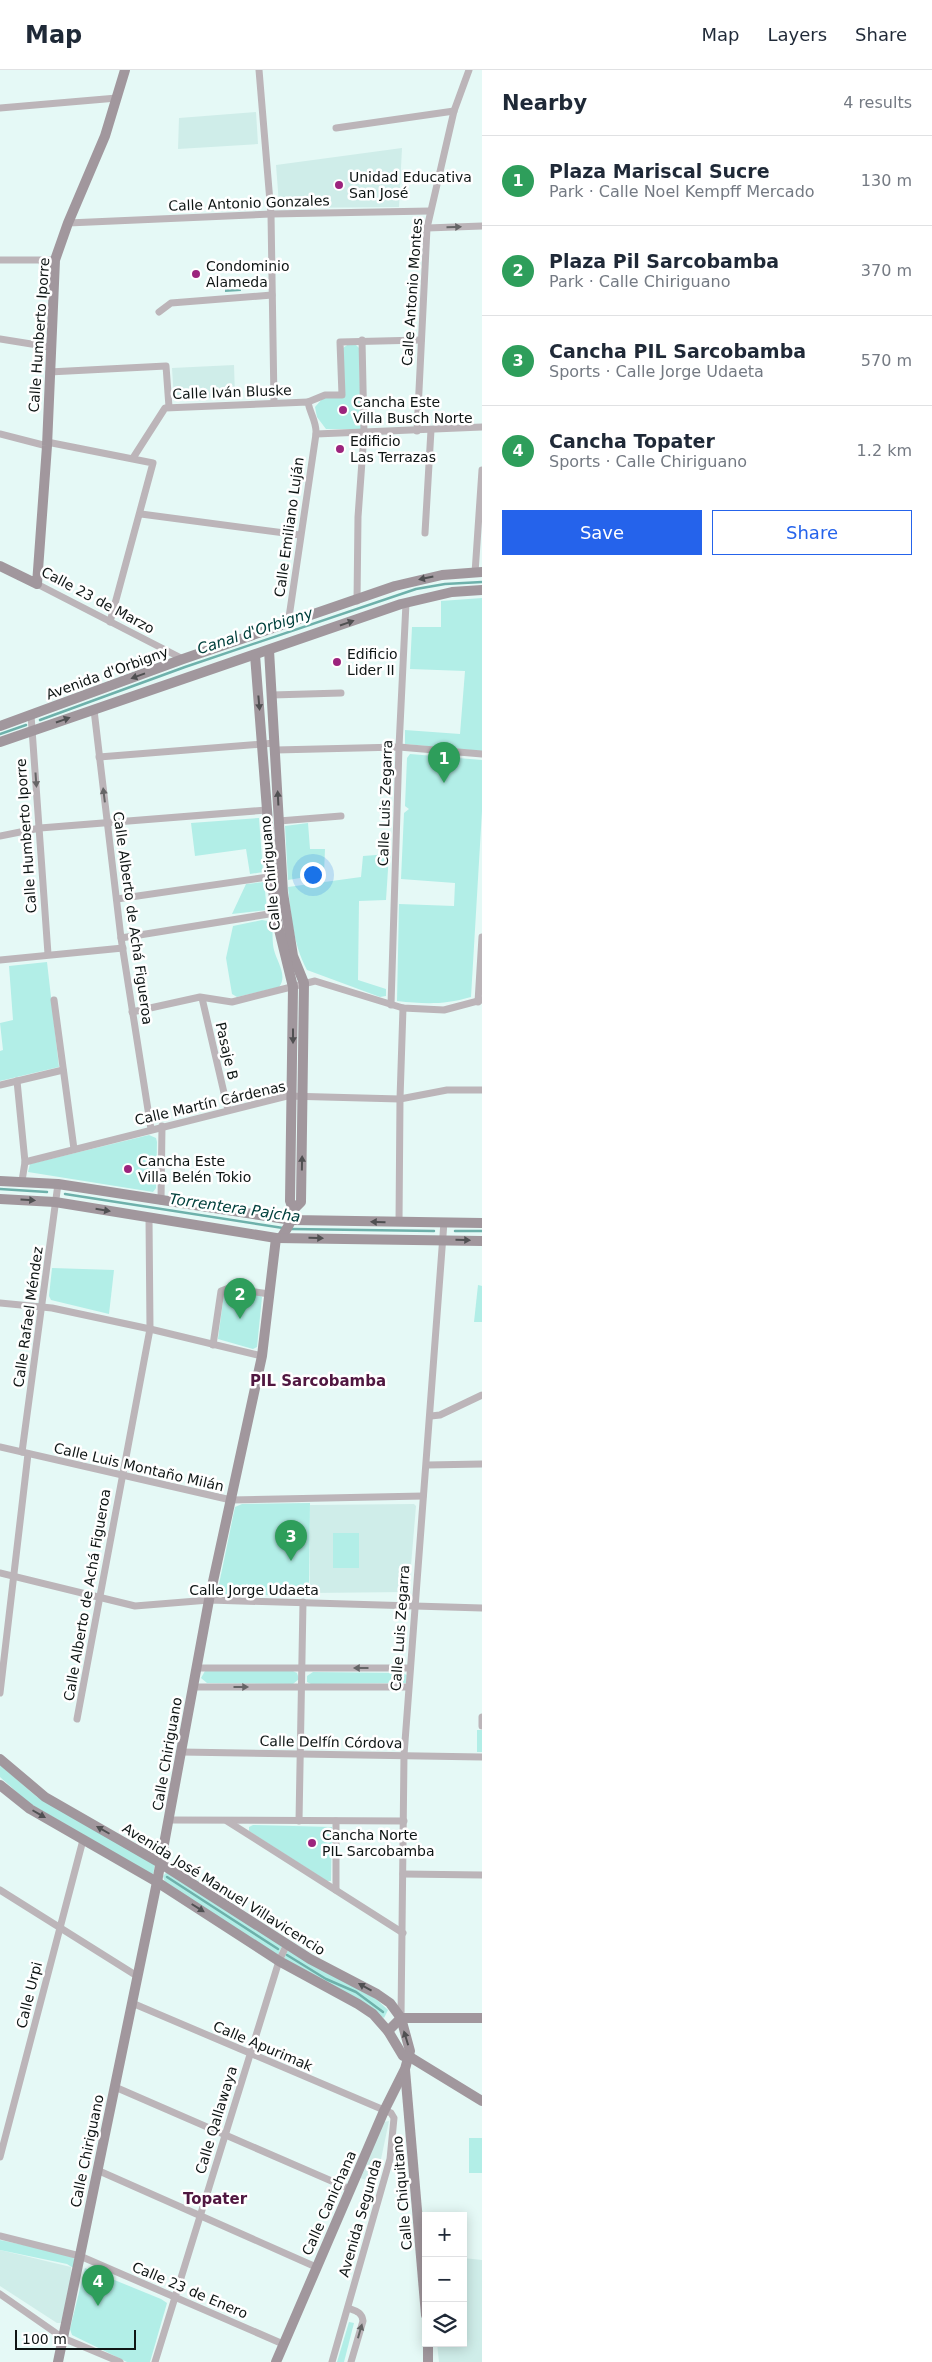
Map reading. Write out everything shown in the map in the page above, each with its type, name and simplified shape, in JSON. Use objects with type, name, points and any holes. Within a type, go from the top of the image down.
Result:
[{"type":"main road","name":"Calle Humberto Iporre","points":[[38,584],[47,444],[55,260],[68,222],[105,136],[125,70]]},
{"type":"main road","name":"Calle 23 de Marzo","points":[[0,566],[38,584]]},
{"type":"main road","name":"Avenida d'Orbigny","points":[[0,726],[184,659],[420,579],[478,572]]},
{"type":"main road","points":[[0,742],[406,603],[452,592],[482,590]]},
{"type":"main road","name":"Calle Chiriguano","points":[[58,2362],[157,1882],[209,1600],[262,1356],[269,1294],[284,1231],[294,1209],[301,1202],[293,987],[275,914],[279,821],[270,650]]},
{"type":"main road","name":"Calle Chiriguano","points":[[254,655],[267,810],[277,876],[293,956],[304,983],[298,1097]]},
{"type":"main road","points":[[0,1181],[22,1181],[161,1201],[284,1231],[399,1222],[482,1223]]},
{"type":"main road","points":[[0,1199],[55,1200],[149,1218],[284,1231],[482,1241]]},
{"type":"main road","name":"Avenida José Manuel Villavicencio","points":[[0,1759],[44,1797],[160,1863],[310,1959],[377,1994],[390,2003],[401,2018],[410,2057]]},
{"type":"main road","points":[[0,1785],[30,1809],[157,1882],[279,1961],[374,2014],[388,2031],[399,2053],[410,2057],[482,2102]]},
{"type":"main road","points":[[388,2031],[401,2018],[482,2018]]},
{"type":"main road","name":"Calle Canichana","points":[[276,2362],[384,2111],[410,2057]]},
{"type":"main road","name":"Calle Chiquitano","points":[[405,2069],[425,2302]]},
{"type":"main road","points":[[428,2347],[428,2362]]},
{"type":"street","points":[[259,70],[270,214],[274,402]]},
{"type":"street","name":"Calle Antonio Montes","points":[[417,431],[427,228],[454,111],[469,70]]},
{"type":"street","points":[[0,108],[117,98]]},
{"type":"street","points":[[336,128],[454,111]]},
{"type":"street","name":"Calle Antonio Gonzales","points":[[68,222],[270,214],[430,211]]},
{"type":"street","points":[[427,228],[482,226]]},
{"type":"street","points":[[0,260],[55,260]]},
{"type":"street","points":[[158,312],[171,302],[272,295]]},
{"type":"street","points":[[0,339],[50,347]]},
{"type":"street","points":[[357,600],[358,517],[364,433],[362,340]]},
{"type":"street","points":[[308,402],[324,395],[342,395],[340,342],[421,340]]},
{"type":"street","points":[[49,372],[166,366],[169,407]]},
{"type":"street","name":"Calle Iván Bluske","points":[[133,458],[159,414],[169,407],[308,402],[309,412],[317,426],[316,434]]},
{"type":"street","points":[[316,434],[482,427]]},
{"type":"street","points":[[425,534],[431,430]]},
{"type":"street","points":[[0,434],[153,463],[141,514],[110,622]]},
{"type":"street","name":"Calle Emiliano Luján","points":[[288,624],[316,434]]},
{"type":"street","points":[[478,572],[482,470]]},
{"type":"street","points":[[141,514],[300,535]]},
{"type":"street","name":"Calle 23 de Marzo","points":[[38,584],[184,659]]},
{"type":"street","name":"Calle Luis Zegarra","points":[[391,1004],[399,747],[406,603]]},
{"type":"street","points":[[272,695],[341,694]]},
{"type":"street","name":"Calle Alberto de Achá Figueroa","points":[[94,710],[121,938],[150,1130]]},
{"type":"street","name":"Calle Humberto Iporre","points":[[31,715],[48,954]]},
{"type":"street","points":[[99,757],[262,744],[276,746],[399,747],[482,754]]},
{"type":"street","points":[[0,836],[40,828],[267,810]]},
{"type":"street","points":[[279,821],[341,816]]},
{"type":"street","points":[[117,899],[277,876]]},
{"type":"street","points":[[121,938],[275,914]]},
{"type":"street","points":[[132,1012],[202,998],[232,1002],[314,981],[403,1008],[444,1010],[480,1001],[482,937]]},
{"type":"street","points":[[0,960],[123,948]]},
{"type":"street","name":"Pasaje B","points":[[202,998],[228,1110]]},
{"type":"street","points":[[54,1000],[74,1149]]},
{"type":"street","points":[[399,1222],[403,1008]]},
{"type":"street","points":[[0,1085],[63,1070]]},
{"type":"street","points":[[17,1081],[25,1162],[22,1181]]},
{"type":"street","name":"Calle Martín Cárdenas","points":[[25,1162],[287,1096],[400,1099],[447,1090],[482,1090]]},
{"type":"street","points":[[161,1201],[162,1126]]},
{"type":"street","name":"Calle Rafael Méndez","points":[[0,1693],[25,1453],[58,1186]]},
{"type":"street","name":"Calle Alberto de Achá Figueroa","points":[[77,1719],[150,1329],[149,1218]]},
{"type":"street","name":"Calle Luis Zegarra","points":[[401,2018],[404,1756],[414,1604],[431,1416],[444,1222]]},
{"type":"street","points":[[213,1345],[221,1290],[229,1288],[269,1294]]},
{"type":"street","points":[[0,1303],[43,1307],[150,1329],[262,1356]]},
{"type":"street","points":[[431,1416],[440,1415],[482,1396]]},
{"type":"street","name":"Calle Luis Montaño Milán","points":[[0,1447],[231,1500],[424,1496]]},
{"type":"street","points":[[427,1465],[482,1464]]},
{"type":"street","name":"Calle Jorge Udaeta","points":[[0,1573],[135,1606],[209,1600],[414,1604],[422,1607],[482,1608]]},
{"type":"street","points":[[299,1821],[303,1602]]},
{"type":"street","points":[[196,1668],[410,1668]]},
{"type":"street","points":[[193,1687],[408,1687]]},
{"type":"street","points":[[482,1717],[482,1726]]},
{"type":"street","name":"Calle Delfín Córdova","points":[[181,1752],[482,1757]]},
{"type":"street","points":[[169,1820],[404,1821]]},
{"type":"street","points":[[227,1821],[403,1933]]},
{"type":"street","points":[[336,1821],[336,1890]]},
{"type":"street","name":"Calle Urpi","points":[[0,2157],[83,1840]]},
{"type":"street","points":[[403,1874],[482,1875]]},
{"type":"street","points":[[0,1890],[137,1976]]},
{"type":"street","name":"Calle Qallawaya","points":[[155,2362],[279,1961],[287,1944]]},
{"type":"street","name":"Calle Apurimak","points":[[132,2003],[384,2111]]},
{"type":"street","points":[[114,2086],[350,2189]]},
{"type":"street","name":"Avenida Segunda","points":[[332,2362],[390,2159],[394,2118],[391,2113],[384,2111]]},
{"type":"street","points":[[98,2170],[316,2266]]},
{"type":"street","name":"Calle 23 de Enero","points":[[0,2236],[80,2256],[284,2344]]},
{"type":"street","points":[[0,2294],[63,2338],[120,2362]]},
{"type":"street","points":[[348,2308],[358,2312],[362,2316],[363,2321],[351,2362]]},
{"type":"shaded area","points":[[256,112],[258,144],[178,149],[179,118]]},
{"type":"shaded area","name":"Unidad Educativa San José","points":[[402,148],[399,207],[281,208],[279,204],[276,165]]},
{"type":"shaded area","points":[[240,282],[241,291],[225,292],[225,283]]},
{"type":"shaded area","points":[[350,343],[355,344],[359,348],[361,429],[326,429],[317,417],[315,407],[323,398],[345,397],[343,348]]},
{"type":"shaded area","points":[[234,365],[235,397],[174,399],[172,368]]},
{"type":"shaded area","points":[[482,598],[482,751],[405,744],[405,730],[460,734],[465,671],[410,669],[412,627],[441,627],[441,601]]},
{"type":"shaded area","points":[[410,754],[482,760],[482,811],[471,997],[443,1003],[397,1001],[399,904],[454,906],[455,883],[401,879],[404,813],[409,809],[405,806],[407,758]]},
{"type":"shaded area","points":[[259,818],[263,872],[250,874],[246,849],[195,856],[191,823]]},
{"type":"shaded area","points":[[308,823],[310,849],[325,849],[324,874],[288,880],[285,826]]},
{"type":"shaded area","points":[[389,854],[386,900],[359,901],[358,980],[386,989],[386,996],[380,997],[307,970],[296,940],[288,887],[361,877],[363,856]]},
{"type":"shaded area","points":[[264,882],[267,910],[232,914],[246,884]]},
{"type":"shaded area","points":[[262,920],[268,921],[272,925],[273,947],[281,969],[281,983],[279,987],[237,997],[232,994],[226,958],[233,926]]},
{"type":"shaded area","points":[[47,962],[59,1067],[0,1081],[0,1051],[3,1050],[0,1023],[13,1020],[9,966]]},
{"type":"shaded area","points":[[149,1135],[156,1138],[157,1142],[156,1188],[153,1192],[28,1172],[30,1164]]},
{"type":"shaded area","points":[[52,1268],[114,1270],[109,1314],[51,1300],[49,1296]]},
{"type":"shaded area","points":[[478,1285],[482,1286],[482,1322],[474,1322]]},
{"type":"shaded area","points":[[228,1290],[260,1295],[262,1297],[257,1347],[253,1349],[218,1339],[224,1294]]},
{"type":"shaded area","points":[[310,1503],[309,1596],[220,1594],[218,1589],[235,1507],[242,1504]]},
{"type":"shaded area","points":[[414,1504],[416,1506],[409,1589],[407,1592],[310,1593],[310,1505]]},
{"type":"shaded area","points":[[333,1533],[359,1533],[359,1568],[333,1568]]},
{"type":"shaded area","points":[[205,1671],[293,1671],[297,1673],[299,1679],[293,1684],[207,1683],[201,1678]]},
{"type":"shaded area","points":[[313,1672],[402,1673],[407,1675],[406,1683],[311,1684],[307,1682],[307,1676]]},
{"type":"shaded area","points":[[477,1730],[482,1730],[482,1752],[477,1752]]},
{"type":"shaded area","points":[[0,1765],[37,1797],[155,1864],[153,1875],[29,1803],[0,1777]]},
{"type":"shaded area","points":[[253,1825],[332,1827],[331,1881],[327,1881],[249,1831],[249,1827]]},
{"type":"shaded area","points":[[167,1872],[282,1946],[278,1955],[165,1883],[163,1876]]},
{"type":"shaded area","points":[[288,1950],[376,1999],[388,2010],[384,2018],[286,1960],[284,1957]]},
{"type":"shaded area","points":[[389,2121],[376,2183],[360,2178],[383,2122]]},
{"type":"shaded area","points":[[469,2138],[482,2138],[482,2173],[469,2173]]},
{"type":"shaded area","points":[[0,2240],[71,2255],[76,2261],[75,2269],[67,2264],[0,2250]]},
{"type":"shaded area","points":[[0,2250],[71,2267],[72,2273],[61,2323],[57,2323],[0,2286]]},
{"type":"shaded area","points":[[467,2258],[482,2260],[482,2362],[439,2362],[437,2347],[467,2347]]},
{"type":"shaded area","points":[[85,2268],[167,2303],[150,2362],[127,2362],[72,2335],[70,2329]]},
{"type":"shaded area","points":[[349,2322],[354,2323],[344,2362],[337,2362]]},
{"type":"waterway","name":"Canal d'Orbigny","points":[[40,720],[185,667],[416,589],[445,584],[482,582]]},
{"type":"waterway","name":"Canal d'Orbigny","points":[[0,734],[26,725]]},
{"type":"waterway","name":"Torrentera Pajcha","points":[[0,1189],[47,1192]]},
{"type":"waterway","name":"Torrentera Pajcha","points":[[65,1194],[283,1228]]},
{"type":"waterway","name":"Torrentera Pajcha","points":[[291,1229],[434,1231]]},
{"type":"waterway","name":"Torrentera Pajcha","points":[[455,1231],[482,1231]]},
{"type":"waterway","points":[[167,1877],[278,1949]]},
{"type":"waterway","points":[[287,1955],[326,1979],[356,1992],[383,2012]]},
{"type":"place","name":"Unidad Educativa San José","points":[[339,185]]},
{"type":"place","name":"Condominio Alameda","points":[[196,274]]},
{"type":"place","name":"Cancha Este Villa Busch Norte","points":[[343,410]]},
{"type":"place","name":"Edificio Las Terrazas","points":[[340,449]]},
{"type":"place","name":"Edificio Lider II","points":[[337,662]]},
{"type":"place","name":"Plaza Mariscal Sucre","points":[[444,783]]},
{"type":"place","name":"Cancha Este Villa Belén Tokio","points":[[128,1169]]},
{"type":"place","name":"Plaza Pil Sarcobamba","points":[[240,1319]]},
{"type":"place","name":"Cancha PIL Sarcobamba","points":[[291,1561]]},
{"type":"place","name":"Cancha Norte PIL Sarcobamba","points":[[312,1843]]},
{"type":"place","name":"Cancha Topater","points":[[98,2306]]},
{"type":"district","name":"PIL Sarcobamba","points":[[318,1381]]},
{"type":"district","name":"Topater","points":[[215,2199]]}]
